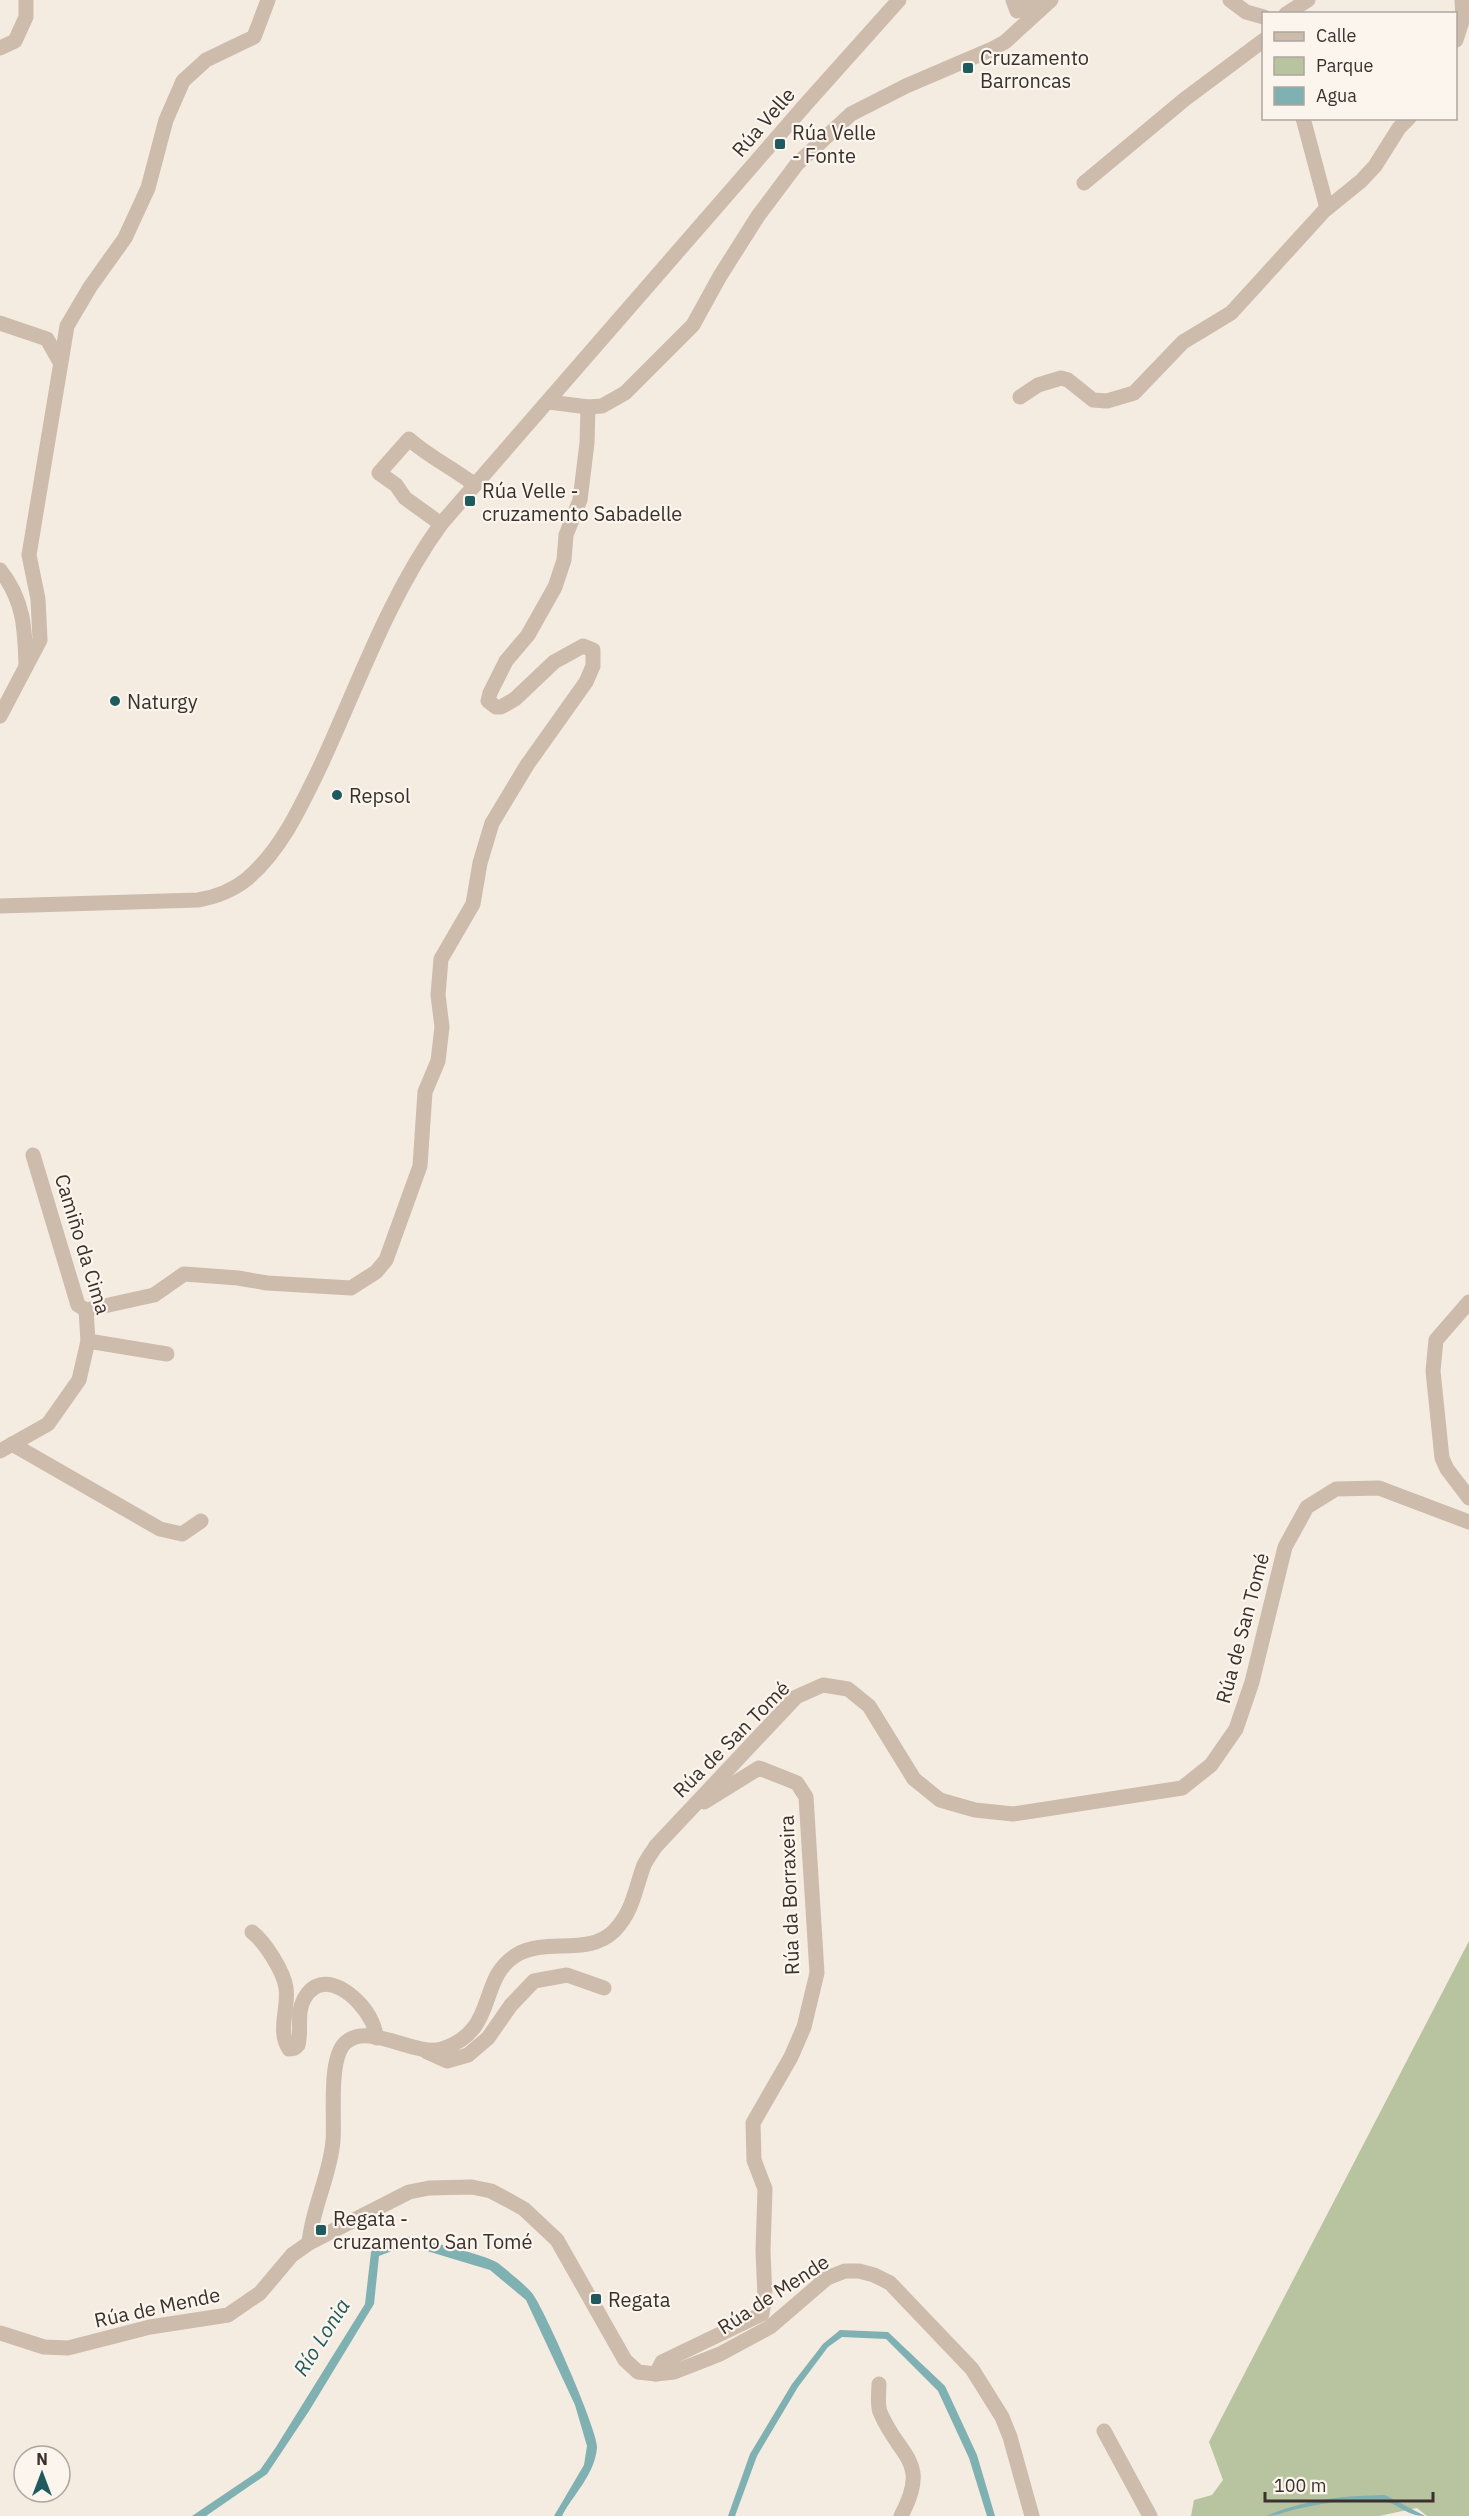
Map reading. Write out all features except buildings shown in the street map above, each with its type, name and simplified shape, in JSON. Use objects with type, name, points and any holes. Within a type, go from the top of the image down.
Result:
[{"type":"street","points":[[0,48],[15,41],[26,17],[26,0]]},
{"type":"street","points":[[0,716],[40,640],[38,599],[29,555],[67,326],[90,287],[125,238],[148,188],[166,120],[183,81],[206,60],[254,37],[268,0]]},
{"type":"street","name":"Rúa Velle","points":[[0,906],[198,900],[229,891],[247,879],[275,849],[290,825],[328,749],[410,570],[441,524],[900,0]]},
{"type":"street","points":[[1013,0],[1017,12],[1035,0]]},
{"type":"street","points":[[549,402],[588,407],[602,406],[625,393],[693,325],[720,276],[758,216],[797,164],[851,114],[906,86],[1005,42],[1051,0]]},
{"type":"street","points":[[1230,0],[1246,12],[1262,17]]},
{"type":"street","points":[[1289,12],[1308,0]]},
{"type":"street","points":[[1462,0],[1465,26]]},
{"type":"street","points":[[1084,183],[1185,99],[1262,41]]},
{"type":"street","points":[[1304,120],[1327,208]]},
{"type":"street","points":[[1020,397],[1038,385],[1061,378],[1068,380],[1093,400],[1107,401],[1134,393],[1183,342],[1231,313],[1327,208],[1368,173],[1407,120]]},
{"type":"street","points":[[0,323],[47,339],[60,362]]},
{"type":"street","points":[[86,1310],[154,1295],[184,1274],[238,1278],[267,1283],[351,1288],[376,1272],[386,1260],[420,1166],[425,1092],[438,1061],[442,1027],[438,995],[441,959],[473,904],[480,863],[492,823],[527,765],[586,682],[593,666],[593,650],[583,646],[554,662],[507,704],[496,707],[488,701],[489,693],[506,661],[528,635],[555,587],[564,560],[566,535],[580,500],[587,443],[588,407]]},
{"type":"street","points":[[441,524],[405,498],[396,484],[379,472],[409,439],[430,457],[445,463],[475,485]]},
{"type":"street","points":[[0,570],[12,585],[24,623],[26,669]]},
{"type":"street","name":"Camiño da Cima","points":[[6,1447],[48,1424],[80,1380],[88,1341],[86,1310],[78,1305],[33,1155]]},
{"type":"street","points":[[1469,1302],[1436,1340],[1433,1371],[1442,1458],[1447,1469],[1469,1498]]},
{"type":"street","points":[[88,1341],[167,1354]]},
{"type":"street","points":[[6,1447],[160,1529],[182,1534],[201,1521]]},
{"type":"street","name":"Rúa de San Tomé","points":[[309,2243],[311,2225],[328,2168],[333,2142],[335,2067],[339,2051],[346,2042],[358,2037],[377,2038],[439,2050],[456,2043],[472,2031],[480,2020],[494,1981],[504,1965],[518,1954],[534,1947],[574,1946],[597,1941],[612,1933],[625,1918],[634,1900],[645,1863],[656,1846],[796,1697],[823,1685],[848,1689],[869,1706],[914,1779],[940,1800],[975,1810],[1013,1814],[1182,1788],[1211,1766],[1236,1729],[1252,1682],[1285,1547],[1307,1507],[1336,1489],[1379,1488],[1469,1522]]},
{"type":"street","name":"Rúa da Borraxeira","points":[[656,2374],[662,2362],[762,2313],[765,2297],[763,2251],[765,2188],[754,2160],[753,2123],[790,2057],[804,2026],[817,1973],[806,1797],[797,1783],[759,1768],[689,1811]]},
{"type":"street","points":[[252,1932],[278,1966],[286,1987],[283,2024],[289,2049],[298,2045],[300,2013],[306,1996],[319,1985],[327,1984],[346,1990],[359,2001],[372,2020],[377,2038]]},
{"type":"street","points":[[415,2047],[447,2061],[468,2055],[488,2038],[511,2005],[534,1981],[567,1975],[604,1988]]},
{"type":"street","name":"Rúa de Mende","points":[[0,2333],[44,2347],[68,2348],[150,2327],[228,2315],[260,2293],[292,2255],[309,2243],[409,2192],[448,2186],[491,2191],[524,2209],[557,2240],[625,2360],[638,2372],[656,2374],[674,2372],[720,2354],[770,2327],[827,2278],[845,2271],[859,2271],[874,2275],[890,2283],[972,2369],[1002,2416],[1032,2516]]},
{"type":"street","points":[[879,2384],[879,2410],[912,2465],[915,2481],[909,2501],[901,2516]]},
{"type":"street","points":[[1104,2432],[1150,2516]]},
{"type":"green space","points":[[1469,1941],[1469,2516],[1427,2516],[1417,2508],[1379,2516],[1191,2516],[1194,2500],[1212,2495],[1223,2480],[1209,2442]]},
{"type":"water","points":[[406,2236],[491,2259],[528,2289],[538,2303],[580,2396],[597,2448],[588,2476],[562,2516],[554,2516],[584,2465],[587,2446],[575,2405],[526,2300],[490,2270],[407,2245],[379,2256],[374,2304],[309,2411],[267,2474],[206,2516],[192,2516],[260,2470],[365,2304],[371,2252],[374,2247]]},
{"type":"water","points":[[840,2330],[888,2332],[945,2386],[977,2455],[995,2516],[987,2516],[969,2458],[938,2391],[886,2339],[842,2337],[828,2347],[798,2387],[757,2456],[735,2516],[728,2516],[750,2454],[792,2384],[823,2344]]},
{"type":"water","points":[[1385,2495],[1425,2516],[1412,2514],[1387,2502],[1360,2500],[1318,2505],[1266,2516],[1324,2500]]},
{"type":"place","name":"Cruzamento Barroncas","points":[[968,68]]},
{"type":"place","name":"Rúa Velle - Fonte","points":[[780,144]]},
{"type":"place","name":"Rúa Velle - cruzamento Sabadelle","points":[[470,501]]},
{"type":"place","name":"Naturgy","points":[[115,701]]},
{"type":"place","name":"Repsol","points":[[337,795]]},
{"type":"place","name":"Regata - cruzamento San Tomé","points":[[321,2230]]},
{"type":"place","name":"Regata","points":[[596,2299]]},
{"type":"water label","name":"Río Lonia","points":[[321,2337]]}]
